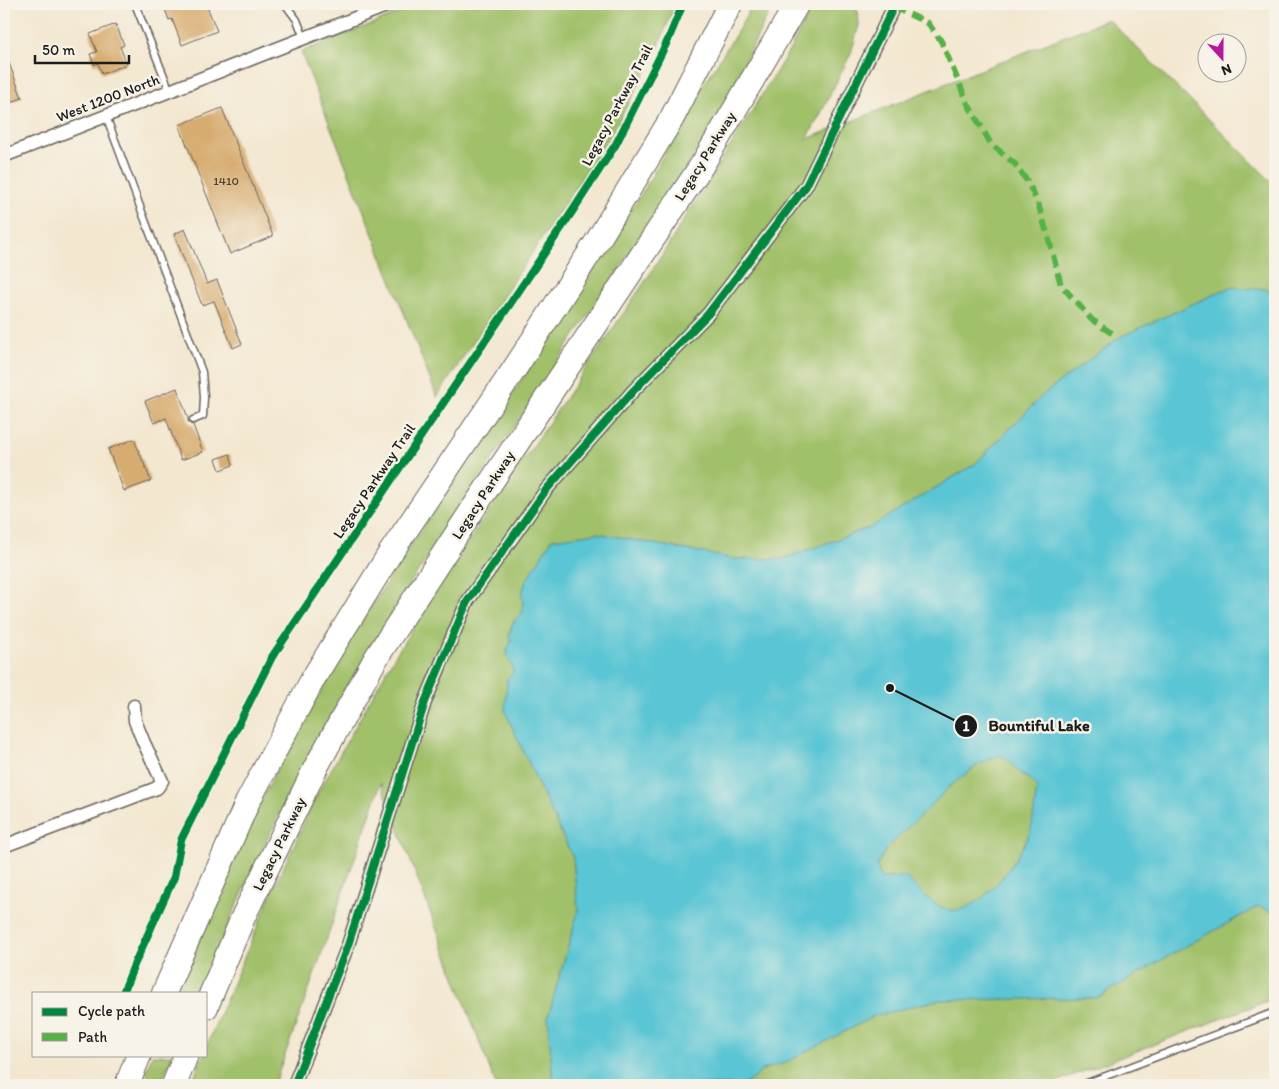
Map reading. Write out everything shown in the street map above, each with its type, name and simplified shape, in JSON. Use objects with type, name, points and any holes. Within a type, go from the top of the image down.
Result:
[{"type":"highway","points":[[164,992],[248,801],[314,677],[389,555],[510,377],[598,240],[672,118],[730,4]]},
{"type":"highway","name":"Legacy Parkway","points":[[208,1002],[244,915],[316,767],[376,658],[478,501],[702,165],[797,4]]},
{"type":"highway","points":[[127,1085],[139,1056]]},
{"type":"highway","points":[[174,1085],[186,1056]]},
{"type":"street","name":"West 1200 North","points":[[4,156],[390,4]]},
{"type":"street","points":[[294,1085],[348,945],[425,702],[467,602],[546,490],[633,391],[708,314],[806,186],[895,4]]},
{"type":"street","points":[[4,846],[157,788],[162,781],[135,721],[134,706]]},
{"type":"lane","points":[[134,4],[170,91]]},
{"type":"lane","points":[[285,4],[297,20],[304,38]]},
{"type":"lane","points":[[106,116],[202,372],[203,416],[193,420]]},
{"type":"lane","points":[[1082,1085],[1275,1012]]},
{"type":"green space","points":[[422,4],[675,4],[658,48],[612,132],[437,397],[301,52]]},
{"type":"green space","points":[[753,4],[773,4],[737,75],[741,78],[696,153],[405,591],[337,705],[265,844],[199,992],[177,992],[242,839],[278,767],[354,634],[561,321],[644,190],[696,97]]},
{"type":"green space","points":[[814,4],[847,4],[858,11],[859,25],[851,53],[807,139],[1108,19],[1275,185],[1275,998],[1048,1085],[496,1085],[381,783],[274,1085],[191,1085],[203,1056],[208,1056],[208,1043],[219,1016],[273,890],[318,793],[392,661],[455,561],[650,274],[789,51]]},
{"type":"green space","points":[[152,1056],[173,1056],[164,1076],[155,1081],[149,1078],[146,1072]]},
{"type":"water","points":[[1230,287],[1275,290],[1275,914],[1259,906],[1097,998],[938,1000],[874,1016],[785,1063],[762,1070],[756,1077],[743,1085],[553,1085],[548,1017],[578,911],[573,858],[505,711],[507,679],[513,673],[507,654],[511,643],[509,635],[515,620],[523,611],[522,593],[526,581],[552,539],[597,533],[735,559],[783,559],[871,527],[975,464],[1045,393],[1120,337]],"holes":[[[1000,755],[1037,787],[1029,834],[1013,863],[987,894],[966,907],[948,910],[928,898],[906,877],[881,878],[877,866],[886,849],[949,787],[978,765]]]},
{"type":"building","points":[[163,4],[206,4],[217,31],[182,45],[172,19],[169,20]]},
{"type":"building","points":[[116,24],[124,45],[120,47],[127,64],[102,74],[98,63],[94,65],[90,54],[97,52],[90,34]]},
{"type":"building","points":[[4,52],[22,98],[4,105]]},
{"type":"building","points":[[222,108],[273,236],[230,254],[179,125]]},
{"type":"building","points":[[185,229],[207,284],[217,280],[242,344],[233,348],[214,301],[202,305],[174,234]]},
{"type":"building","points":[[177,388],[188,421],[193,425],[203,452],[181,460],[166,418],[154,423],[145,401]]},
{"type":"building","points":[[134,439],[151,481],[124,491],[108,449]]},
{"type":"building","points":[[230,454],[233,465],[220,470],[216,459]]},
{"type":"marked path","points":[[893,7],[928,23],[941,41],[968,104],[991,144],[1015,164],[1027,181],[1038,203],[1061,285],[1092,320],[1113,334]]},
{"type":"cycle path","name":"Legacy Parkway Trail","points":[[123,992],[174,877],[181,840],[272,657],[616,144],[668,40],[683,4]]},
{"type":"cycle path","points":[[294,1085],[348,945],[425,702],[467,602],[546,490],[633,391],[708,314],[806,186],[895,4]]},
{"type":"place","name":"Bountiful Lake","points":[[890,688]]}]
